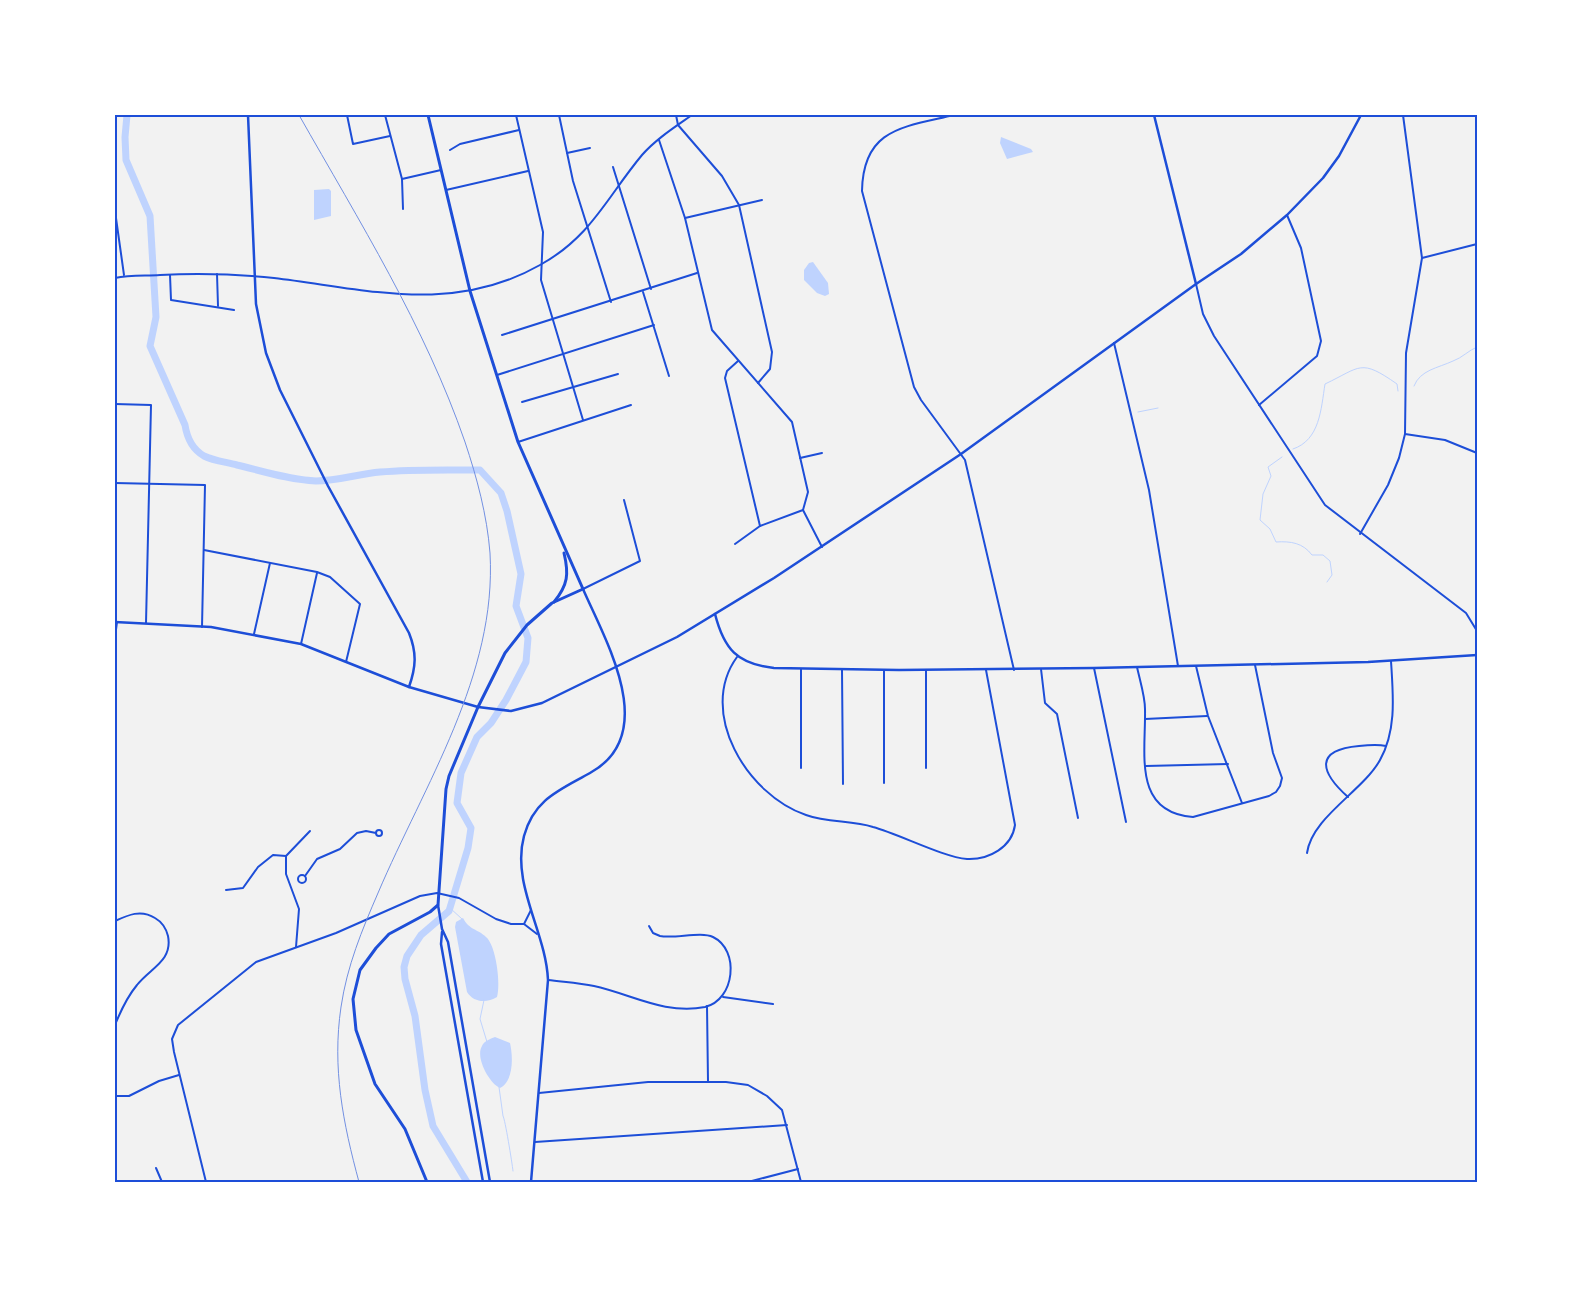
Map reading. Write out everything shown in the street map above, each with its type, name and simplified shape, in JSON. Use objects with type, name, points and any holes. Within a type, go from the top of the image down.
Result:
[{"type":"highway","points":[[428,115],[470,291],[518,442],[583,589],[552,603]]},
{"type":"highway","points":[[427,1182],[405,1129],[376,1084],[356,1030],[353,999],[360,970],[376,948],[389,934],[430,912],[438,905],[448,782],[478,707],[513,641],[563,591],[568,576],[562,545]]},
{"type":"main road","points":[[248,115],[256,304],[266,353],[280,390],[321,473],[414,644],[416,663],[409,687]]},
{"type":"main road","points":[[1154,115],[1196,284]]},
{"type":"main road","points":[[116,622],[202,626],[301,644],[409,687],[492,710],[521,709],[542,703],[677,638],[822,547],[961,454],[1196,284],[1249,249],[1287,216],[1331,168],[1361,115]]},
{"type":"main road","points":[[531,1182],[548,980],[546,959],[521,862],[524,836],[528,824],[540,805],[551,794],[602,765],[615,749],[625,720],[624,690],[583,589]]},
{"type":"main road","points":[[715,614],[725,642],[737,657],[761,667],[842,670],[1014,670],[1391,661],[1477,655]]},
{"type":"main road","points":[[438,905],[442,930],[441,944],[483,1182]]},
{"type":"main road","points":[[442,930],[448,942],[490,1182]]},
{"type":"street","points":[[347,115],[353,144],[390,136]]},
{"type":"street","points":[[385,115],[402,179],[403,209]]},
{"type":"street","points":[[516,115],[543,232],[540,280],[583,420]]},
{"type":"street","points":[[559,115],[567,153],[611,302]]},
{"type":"street","points":[[676,115],[678,125],[722,176],[739,205],[772,352],[770,369],[758,383]]},
{"type":"street","points":[[115,278],[124,276],[217,274],[255,276],[405,296],[434,296],[470,291],[497,284],[540,265],[574,243],[588,228],[642,156],[692,115]]},
{"type":"street","points":[[954,115],[906,126],[883,137],[872,147],[866,159],[862,171],[862,191],[914,387],[949,440],[965,460],[1014,670]]},
{"type":"street","points":[[1360,534],[1388,485],[1399,458],[1405,434],[1406,354],[1422,258],[1403,115]]},
{"type":"street","points":[[450,150],[460,144],[519,130]]},
{"type":"street","points":[[660,140],[684,218],[712,330],[792,422],[808,492],[803,510],[822,547]]},
{"type":"street","points":[[567,153],[590,148]]},
{"type":"street","points":[[613,167],[651,289]]},
{"type":"street","points":[[402,179],[441,170]]},
{"type":"street","points":[[446,190],[529,170]]},
{"type":"street","points":[[684,218],[762,200]]},
{"type":"street","points":[[115,211],[124,276]]},
{"type":"street","points":[[1259,405],[1317,356],[1320,349],[1320,333],[1301,248],[1287,216]]},
{"type":"street","points":[[1422,258],[1477,244]]},
{"type":"street","points":[[502,335],[643,292],[697,273]]},
{"type":"street","points":[[217,274],[218,307]]},
{"type":"street","points":[[170,275],[171,300],[234,310]]},
{"type":"street","points":[[1196,284],[1206,321],[1325,505],[1360,534],[1466,614],[1477,631]]},
{"type":"street","points":[[643,292],[669,376]]},
{"type":"street","points":[[497,375],[654,325]]},
{"type":"street","points":[[1114,343],[1149,490],[1178,666]]},
{"type":"street","points":[[738,361],[727,371],[725,378],[760,526]]},
{"type":"street","points":[[522,402],[618,374]]},
{"type":"street","points":[[115,404],[151,405],[146,623]]},
{"type":"street","points":[[518,442],[631,405]]},
{"type":"street","points":[[1405,434],[1444,440],[1477,453]]},
{"type":"street","points":[[800,458],[822,453]]},
{"type":"street","points":[[115,483],[205,485],[202,626]]},
{"type":"street","points":[[583,589],[640,561],[624,500]]},
{"type":"street","points":[[735,544],[760,526],[803,510]]},
{"type":"street","points":[[204,550],[317,572],[330,578],[360,604],[346,662]]},
{"type":"street","points":[[254,634],[270,563]]},
{"type":"street","points":[[301,644],[317,572]]},
{"type":"street","points":[[115,637],[116,622]]},
{"type":"street","points":[[737,657],[725,677],[722,719],[742,760],[768,793],[806,815],[833,822],[870,826],[966,859],[998,851],[1011,837],[1015,825],[986,670]]},
{"type":"street","points":[[1307,853],[1316,831],[1374,770],[1386,746],[1393,701],[1391,661]]},
{"type":"street","points":[[1137,667],[1145,707],[1146,766],[1150,794],[1164,809],[1174,814],[1192,817],[1276,792],[1280,786],[1282,778],[1273,753],[1255,665]]},
{"type":"street","points":[[1196,666],[1208,716],[1242,803]]},
{"type":"street","points":[[1094,668],[1126,822]]},
{"type":"street","points":[[801,669],[801,768]]},
{"type":"street","points":[[1041,669],[1045,703],[1057,714],[1078,818]]},
{"type":"street","points":[[842,670],[843,784]]},
{"type":"street","points":[[884,670],[884,783]]},
{"type":"street","points":[[926,670],[926,768]]},
{"type":"street","points":[[1145,719],[1208,716]]},
{"type":"street","points":[[1348,797],[1331,780],[1326,763],[1329,756],[1333,751],[1344,747],[1378,744],[1386,746]]},
{"type":"street","points":[[1146,766],[1228,764]]},
{"type":"street","points":[[296,947],[299,909],[286,874],[286,856],[310,831]]},
{"type":"street","points":[[291,886],[298,882],[304,883],[305,876],[317,859],[340,849],[357,833],[366,831],[376,832]]},
{"type":"street","points":[[226,890],[243,888],[258,867],[273,855],[286,856]]},
{"type":"street","points":[[298,882],[299,876],[305,876]]},
{"type":"street","points":[[206,1182],[172,1040],[178,1025],[256,962],[361,922],[414,898],[438,893],[459,898],[496,919],[510,924],[524,924],[539,936]]},
{"type":"street","points":[[524,924],[532,908]]},
{"type":"street","points":[[115,921],[138,913],[154,917],[166,928],[169,948],[160,963],[138,983],[115,1025]]},
{"type":"street","points":[[548,980],[594,986],[650,1004],[677,1008],[707,1006],[723,997],[730,982],[730,963],[728,953],[720,941],[711,936],[660,936],[653,933],[649,926]]},
{"type":"street","points":[[723,997],[773,1004]]},
{"type":"street","points":[[707,1006],[708,1081]]},
{"type":"street","points":[[115,1096],[130,1096],[159,1081],[179,1075]]},
{"type":"street","points":[[539,1093],[642,1083],[708,1081],[737,1082],[756,1088],[778,1106],[787,1125],[802,1182]]},
{"type":"street","points":[[535,1142],[787,1125]]},
{"type":"street","points":[[156,1168],[162,1182]]},
{"type":"street","points":[[748,1182],[798,1169]]},
{"type":"water","points":[[1001,137],[1031,149],[1033,152],[1007,159],[1000,143]]},
{"type":"water","points":[[329,189],[331,191],[331,216],[314,220],[314,190]]},
{"type":"water","points":[[813,262],[828,283],[829,294],[825,296],[817,293],[804,280],[804,270],[809,263]]},
{"type":"water","points":[[463,918],[468,925],[483,934],[490,941],[497,966],[498,984],[497,997],[493,999],[477,1000],[467,992],[455,927],[456,922]]},
{"type":"water","points":[[495,1037],[510,1043],[512,1055],[508,1080],[500,1088],[492,1081],[484,1069],[480,1056],[483,1044]]},
{"type":"waterway","points":[[127,115],[125,137],[126,160],[150,216],[156,317],[150,346],[193,447],[204,456],[216,460],[286,477],[316,481],[392,471],[480,470],[501,493],[507,511],[521,574],[516,606],[528,638],[526,662],[506,700],[491,723],[477,737],[461,773],[457,803],[471,828],[468,848],[449,911],[421,935],[407,956],[404,967],[405,979],[415,1016],[425,1090],[433,1126],[467,1182]]},
{"type":"waterway","points":[[1414,386],[1425,373],[1456,360],[1477,347]]},
{"type":"waterway","points":[[1293,449],[1302,445],[1314,431],[1318,422],[1325,384],[1354,370],[1367,368],[1397,384],[1398,391]]},
{"type":"waterway","points":[[1138,412],[1158,408]]},
{"type":"waterway","points":[[1282,457],[1268,467],[1271,476],[1263,494],[1260,520],[1270,529],[1276,542],[1296,544],[1305,548],[1312,555],[1323,555],[1330,561],[1332,575],[1327,582]]},
{"type":"waterway","points":[[450,908],[462,919]]},
{"type":"waterway","points":[[484,1000],[480,1019],[487,1042]]},
{"type":"waterway","points":[[499,1087],[513,1171]]},
{"type":"railway","points":[[299,115],[390,275],[431,357],[449,399],[474,469],[484,511],[490,553],[489,598],[482,642],[470,686],[454,728],[366,921],[351,963],[344,992],[339,1030],[339,1074],[344,1117],[359,1182]]}]
